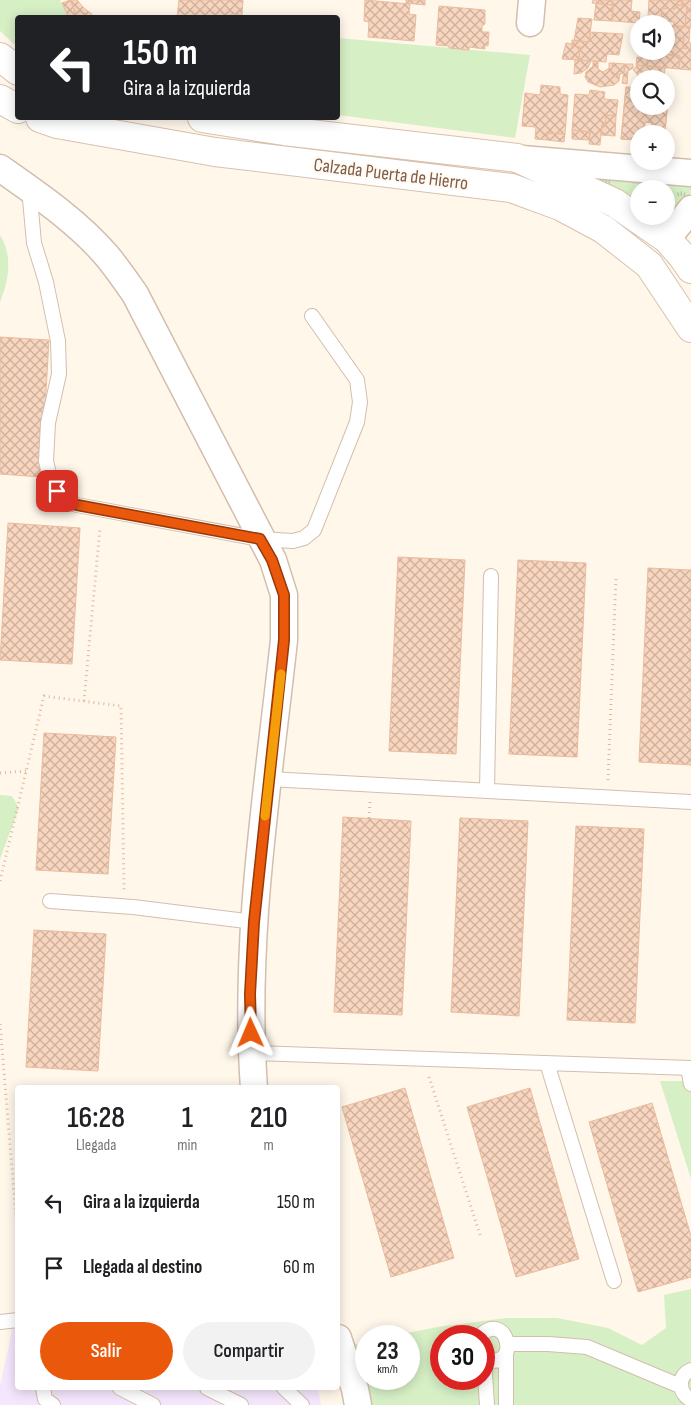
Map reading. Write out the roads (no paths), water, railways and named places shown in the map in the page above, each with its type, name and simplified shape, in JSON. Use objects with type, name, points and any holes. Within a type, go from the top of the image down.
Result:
[{"type":"street","points":[[0,57],[15,69]]},
{"type":"street","points":[[0,100],[15,108]]},
{"type":"street","name":"Calzada Puerta de Hierro","points":[[46,120],[57,124],[215,152],[511,188],[560,206],[604,229],[649,265],[691,328]]},
{"type":"street","name":"Calzada Puerta de Hierro","points":[[215,120],[284,131],[517,158],[615,203],[667,239],[691,269]]},
{"type":"street","points":[[350,168],[352,139]]},
{"type":"street","points":[[517,158],[691,174]]},
{"type":"street","points":[[0,168],[81,229],[107,256],[135,294],[272,560],[284,595],[284,640],[254,922],[250,994],[254,1085]]},
{"type":"street","points":[[649,265],[691,209]]},
{"type":"street","points":[[340,1344],[355,1388],[358,1405]]},
{"type":"lane","points":[[29,188],[34,243],[46,282],[58,342],[58,374],[48,423],[46,461],[51,482],[62,500],[77,505],[260,539],[292,541],[304,538],[314,530],[357,422],[360,402],[357,380],[312,316]]},
{"type":"lane","points":[[487,791],[491,576]]},
{"type":"lane","points":[[269,779],[691,802]]},
{"type":"lane","points":[[50,901],[133,907],[254,922]]},
{"type":"lane","points":[[251,1052],[690,1068],[691,1084]]},
{"type":"lane","points":[[547,1063],[614,1281]]},
{"type":"lane","points":[[0,1322],[15,1320]]},
{"type":"lane","points":[[495,1330],[506,1336],[506,1405]]},
{"type":"lane","points":[[495,1360],[500,1359],[507,1349],[548,1344],[586,1347],[680,1386]]},
{"type":"lane","points":[[691,1370],[682,1378],[680,1386],[683,1394],[691,1400]]},
{"type":"lane","points":[[44,1390],[46,1398],[53,1405]]},
{"type":"lane","points":[[124,1390],[153,1405]]},
{"type":"lane","points":[[211,1390],[241,1405]]},
{"type":"lane","points":[[286,1390],[302,1405]]},
{"type":"lane","points":[[486,1390],[487,1405]]}]
